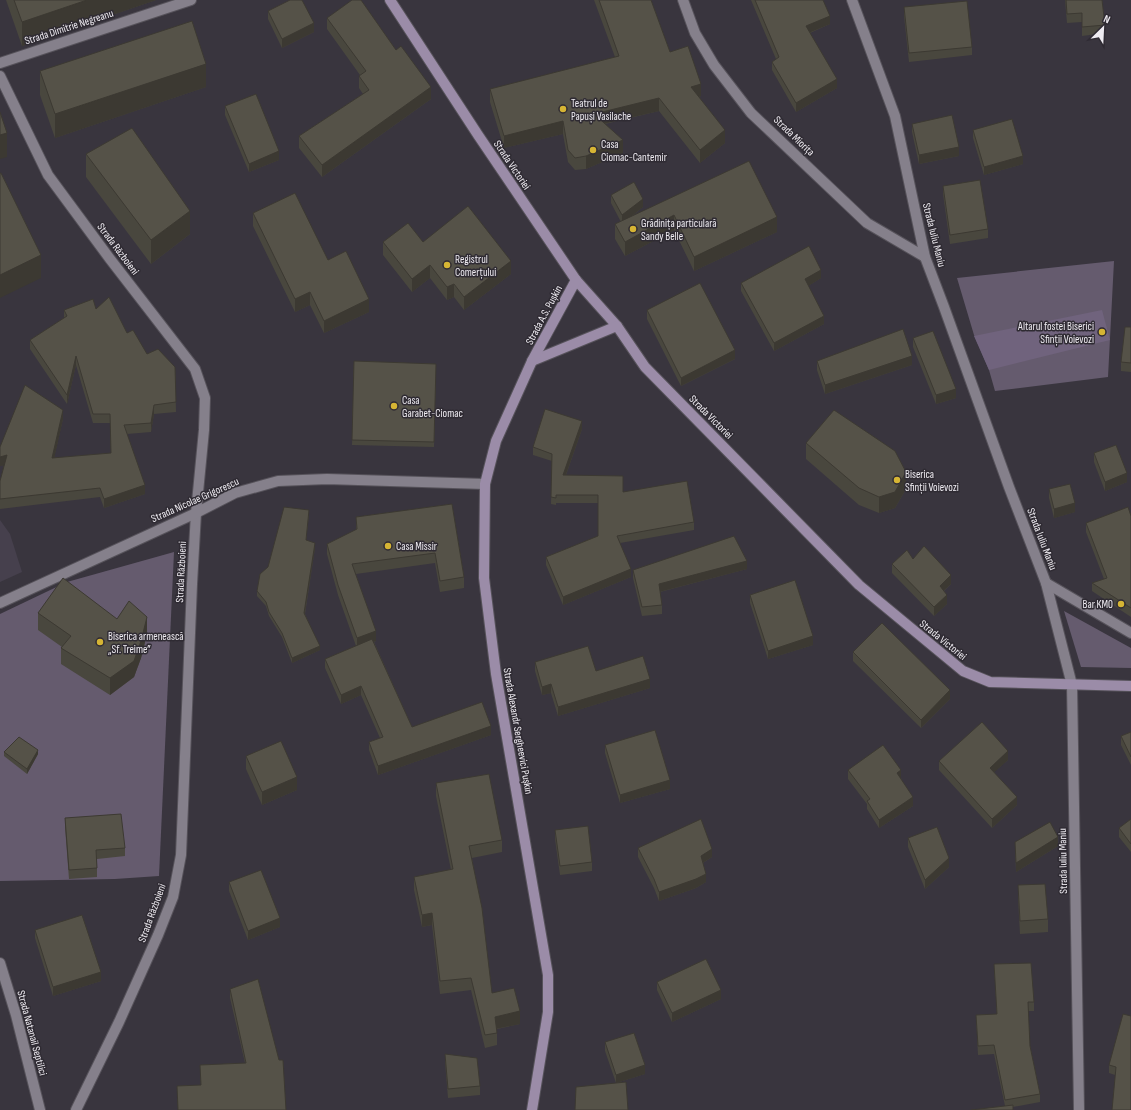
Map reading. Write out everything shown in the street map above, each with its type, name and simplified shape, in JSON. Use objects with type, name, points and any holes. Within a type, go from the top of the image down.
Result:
[{"type":"street","name":"Strada Dimitrie Negreanu","points":[[0,63],[191,0]]},
{"type":"street","name":"Strada Victoriei","points":[[390,0],[478,135],[576,280],[617,326],[645,367],[859,585],[963,671],[990,682],[1131,686]]},
{"type":"street","name":"Strada Miorița","points":[[683,0],[695,34],[714,65],[751,113],[867,223],[925,257]]},
{"type":"street","name":"Strada Iuliu Maniu","points":[[852,0],[895,116],[925,257],[1009,487],[1046,583],[1072,685],[1079,1110]]},
{"type":"street","name":"Strada Războieni","points":[[0,76],[48,175],[110,259],[195,369],[205,398],[204,430],[196,513],[181,855],[173,897],[158,935],[119,1022],[76,1110]]},
{"type":"street","name":"Strada A.S. Pușkin","points":[[532,361],[576,280]]},
{"type":"street","points":[[532,361],[617,326]]},
{"type":"street","name":"Strada Alexandr Sergheevici Pușkin","points":[[532,361],[496,441],[485,484],[484,578],[496,674],[548,975],[548,1012],[532,1110]]},
{"type":"street","name":"Strada Nicolae Grigorescu","points":[[0,603],[196,513],[235,493],[278,481],[327,479],[485,484]]},
{"type":"street","points":[[1046,583],[1131,633]]},
{"type":"street","name":"Strada Natanail Septilici","points":[[0,963],[16,1015],[40,1110]]},
{"type":"shaded area","points":[[1114,261],[1108,377],[995,391],[989,370],[974,335],[957,278]]},
{"type":"shaded area","points":[[1102,310],[1110,340],[989,370],[974,336]]},
{"type":"shaded area","points":[[0,520],[10,534],[22,572],[0,582]]},
{"type":"shaded area","points":[[174,552],[159,876],[115,879],[0,881],[0,614],[67,582]]},
{"type":"shaded area","points":[[1064,611],[1131,648],[1131,668],[1081,667]]},
{"type":"building","points":[[14,0],[87,0],[22,22]]},
{"type":"building","points":[[290,0],[302,0],[314,23],[282,39],[268,11]]},
{"type":"building","points":[[352,0],[361,0],[396,50],[401,46],[431,87],[322,165],[299,136],[369,90],[359,76],[366,71],[327,18]]},
{"type":"building","points":[[599,0],[651,0],[670,52],[688,46],[701,84],[691,87],[725,130],[700,150],[659,98],[594,114],[623,140],[586,156],[575,158],[568,150],[563,121],[504,136],[490,89],[619,56]]},
{"type":"building","points":[[755,0],[823,0],[830,16],[806,26],[837,79],[796,103],[772,62],[779,57]]},
{"type":"building","points":[[1066,0],[1102,0],[1105,25],[1082,27],[1082,13],[1067,14]]},
{"type":"building","points":[[967,1],[972,47],[909,53],[904,7]]},
{"type":"building","points":[[192,21],[206,64],[55,114],[40,71]]},
{"type":"building","points":[[256,94],[279,151],[249,164],[225,106]]},
{"type":"building","points":[[0,112],[7,133],[0,135]]},
{"type":"building","points":[[952,115],[959,147],[919,155],[912,124]]},
{"type":"building","points":[[1012,119],[1023,156],[984,167],[973,130]]},
{"type":"building","points":[[132,128],[190,211],[151,240],[86,154]]},
{"type":"building","points":[[749,161],[777,217],[694,257],[674,215],[625,242],[615,224]]},
{"type":"building","points":[[0,173],[41,255],[0,275]]},
{"type":"building","points":[[980,180],[988,229],[950,235],[943,186]]},
{"type":"building","points":[[634,182],[643,199],[622,215],[611,195]]},
{"type":"building","points":[[295,193],[328,260],[346,251],[369,299],[324,321],[310,292],[295,299],[253,213]]},
{"type":"building","name":"Registrul Comerțului","points":[[468,206],[511,261],[464,297],[454,284],[447,287],[430,265],[412,279],[383,242],[408,223],[423,242]]},
{"type":"building","points":[[809,246],[821,270],[805,279],[824,316],[774,343],[741,283]]},
{"type":"building","points":[[700,283],[735,350],[681,378],[647,310]]},
{"type":"building","points":[[109,297],[127,333],[133,330],[147,354],[158,349],[175,367],[176,402],[154,405],[151,423],[124,425],[145,485],[104,499],[100,488],[0,499],[0,481],[7,455],[0,457],[0,447],[25,385],[63,410],[52,458],[111,453],[110,414],[93,414],[76,356],[67,395],[30,340],[67,316],[64,310],[93,299],[96,309]]},
{"type":"building","points":[[1125,327],[1131,327],[1131,363],[1121,362]]},
{"type":"building","points":[[903,329],[912,356],[825,385],[817,361]]},
{"type":"building","points":[[933,331],[956,389],[936,395],[913,338]]},
{"type":"building","name":"Casa Garabet-Ciomac","points":[[354,361],[436,364],[434,442],[352,440]]},
{"type":"building","points":[[545,409],[582,421],[563,475],[623,476],[623,492],[687,481],[694,522],[617,536],[631,569],[563,597],[546,557],[598,536],[598,495],[556,495],[556,498],[551,497],[552,454],[533,447]]},
{"type":"building","points":[[834,410],[895,451],[906,472],[895,492],[879,497],[859,488],[806,443]]},
{"type":"building","points":[[1116,445],[1127,473],[1105,482],[1094,453]]},
{"type":"building","points":[[1070,484],[1075,503],[1054,509],[1049,489]]},
{"type":"building","points":[[452,504],[464,577],[440,581],[435,553],[352,564],[376,631],[357,638],[338,585],[327,544],[357,529],[356,517]]},
{"type":"building","points":[[284,507],[309,510],[306,540],[315,543],[304,613],[320,646],[292,658],[282,633],[269,612],[266,602],[257,591],[260,574],[268,567]]},
{"type":"building","points":[[1128,507],[1131,516],[1131,608],[1092,583],[1107,578],[1086,523]]},
{"type":"building","points":[[734,536],[747,561],[659,584],[662,605],[642,607],[633,570]]},
{"type":"building","points":[[924,546],[951,575],[940,586],[947,595],[934,607],[892,564],[907,550],[913,559]]},
{"type":"building","name":"Biserica armenească „Sf. Treime”","points":[[63,578],[117,619],[129,601],[147,617],[134,661],[110,678],[61,648],[71,636],[38,613]]},
{"type":"building","points":[[795,580],[813,636],[768,651],[750,595]]},
{"type":"building","points":[[882,623],[950,690],[921,720],[853,652]]},
{"type":"building","points":[[372,639],[412,727],[482,702],[491,726],[378,766],[369,742],[383,737],[361,686],[341,695],[325,659]]},
{"type":"building","points":[[588,646],[596,671],[643,656],[650,679],[558,707],[551,684],[542,687],[535,662]]},
{"type":"building","points":[[982,722],[1008,751],[990,768],[1017,797],[992,819],[939,761]]},
{"type":"building","points":[[655,730],[670,780],[620,795],[605,745]]},
{"type":"building","points":[[1131,732],[1131,757],[1121,736]]},
{"type":"building","points":[[19,737],[38,750],[27,769],[4,752]]},
{"type":"building","points":[[281,741],[297,777],[262,792],[246,756]]},
{"type":"building","points":[[883,745],[901,770],[897,773],[913,797],[879,820],[867,801],[870,799],[848,770]]},
{"type":"building","points":[[489,774],[502,840],[469,846],[482,908],[492,993],[514,988],[520,1011],[495,1017],[497,1033],[485,1035],[471,978],[440,981],[432,913],[422,915],[414,877],[453,869],[436,783]]},
{"type":"building","points":[[121,814],[125,848],[96,850],[97,868],[69,870],[65,818]]},
{"type":"building","points":[[701,819],[712,849],[701,856],[706,874],[659,892],[638,848]]},
{"type":"building","points":[[1131,819],[1131,844],[1119,828]]},
{"type":"building","points":[[1050,822],[1058,837],[1016,863],[1015,842]]},
{"type":"building","points":[[588,826],[592,862],[560,866],[555,830]]},
{"type":"building","points":[[937,827],[949,858],[925,880],[908,838]]},
{"type":"building","points":[[261,870],[280,918],[248,931],[229,882]]},
{"type":"building","points":[[1045,884],[1048,919],[1020,921],[1018,885]]},
{"type":"building","points":[[82,915],[101,972],[53,987],[35,930]]},
{"type":"building","points":[[706,959],[721,990],[672,1013],[657,982]]},
{"type":"building","points":[[1031,963],[1034,1002],[1028,1002],[1030,1046],[1040,1094],[1005,1100],[994,1045],[978,1046],[976,1015],[997,1014],[994,964]]},
{"type":"building","points":[[258,979],[279,1060],[283,1060],[286,1110],[178,1110],[177,1086],[201,1085],[200,1065],[246,1063],[230,989]]},
{"type":"building","points":[[1123,1014],[1131,1016],[1131,1110],[1112,1110],[1116,1067],[1109,1065]]},
{"type":"building","points":[[634,1033],[645,1065],[616,1075],[605,1042]]},
{"type":"building","points":[[445,1054],[477,1058],[480,1086],[448,1089]]},
{"type":"building","points":[[626,1082],[628,1110],[575,1110],[576,1087]]},
{"type":"building","points":[[1013,1105],[1013,1110],[971,1110]]},
{"type":"place","name":"Teatrul de Papuși Vasilache","points":[[563,109]]},
{"type":"place","name":"Casa Ciomac-Cantemir","points":[[593,150]]},
{"type":"place","name":"Grădinița particulară Sandy Belle","points":[[633,229]]},
{"type":"place","name":"Registrul Comerțului","points":[[447,265]]},
{"type":"place","name":"Altarul fostei Biserici Sfinții Voievozi","points":[[1102,332]]},
{"type":"place","name":"Casa Garabet-Ciomac","points":[[394,406]]},
{"type":"place","name":"Biserica Sfinții Voievozi","points":[[897,480]]},
{"type":"place","name":"Casa Missir","points":[[388,546]]},
{"type":"place","name":"Bar KM0","points":[[1121,604]]},
{"type":"place","name":"Biserica armenească „Sf. Treime”","points":[[100,642]]}]
